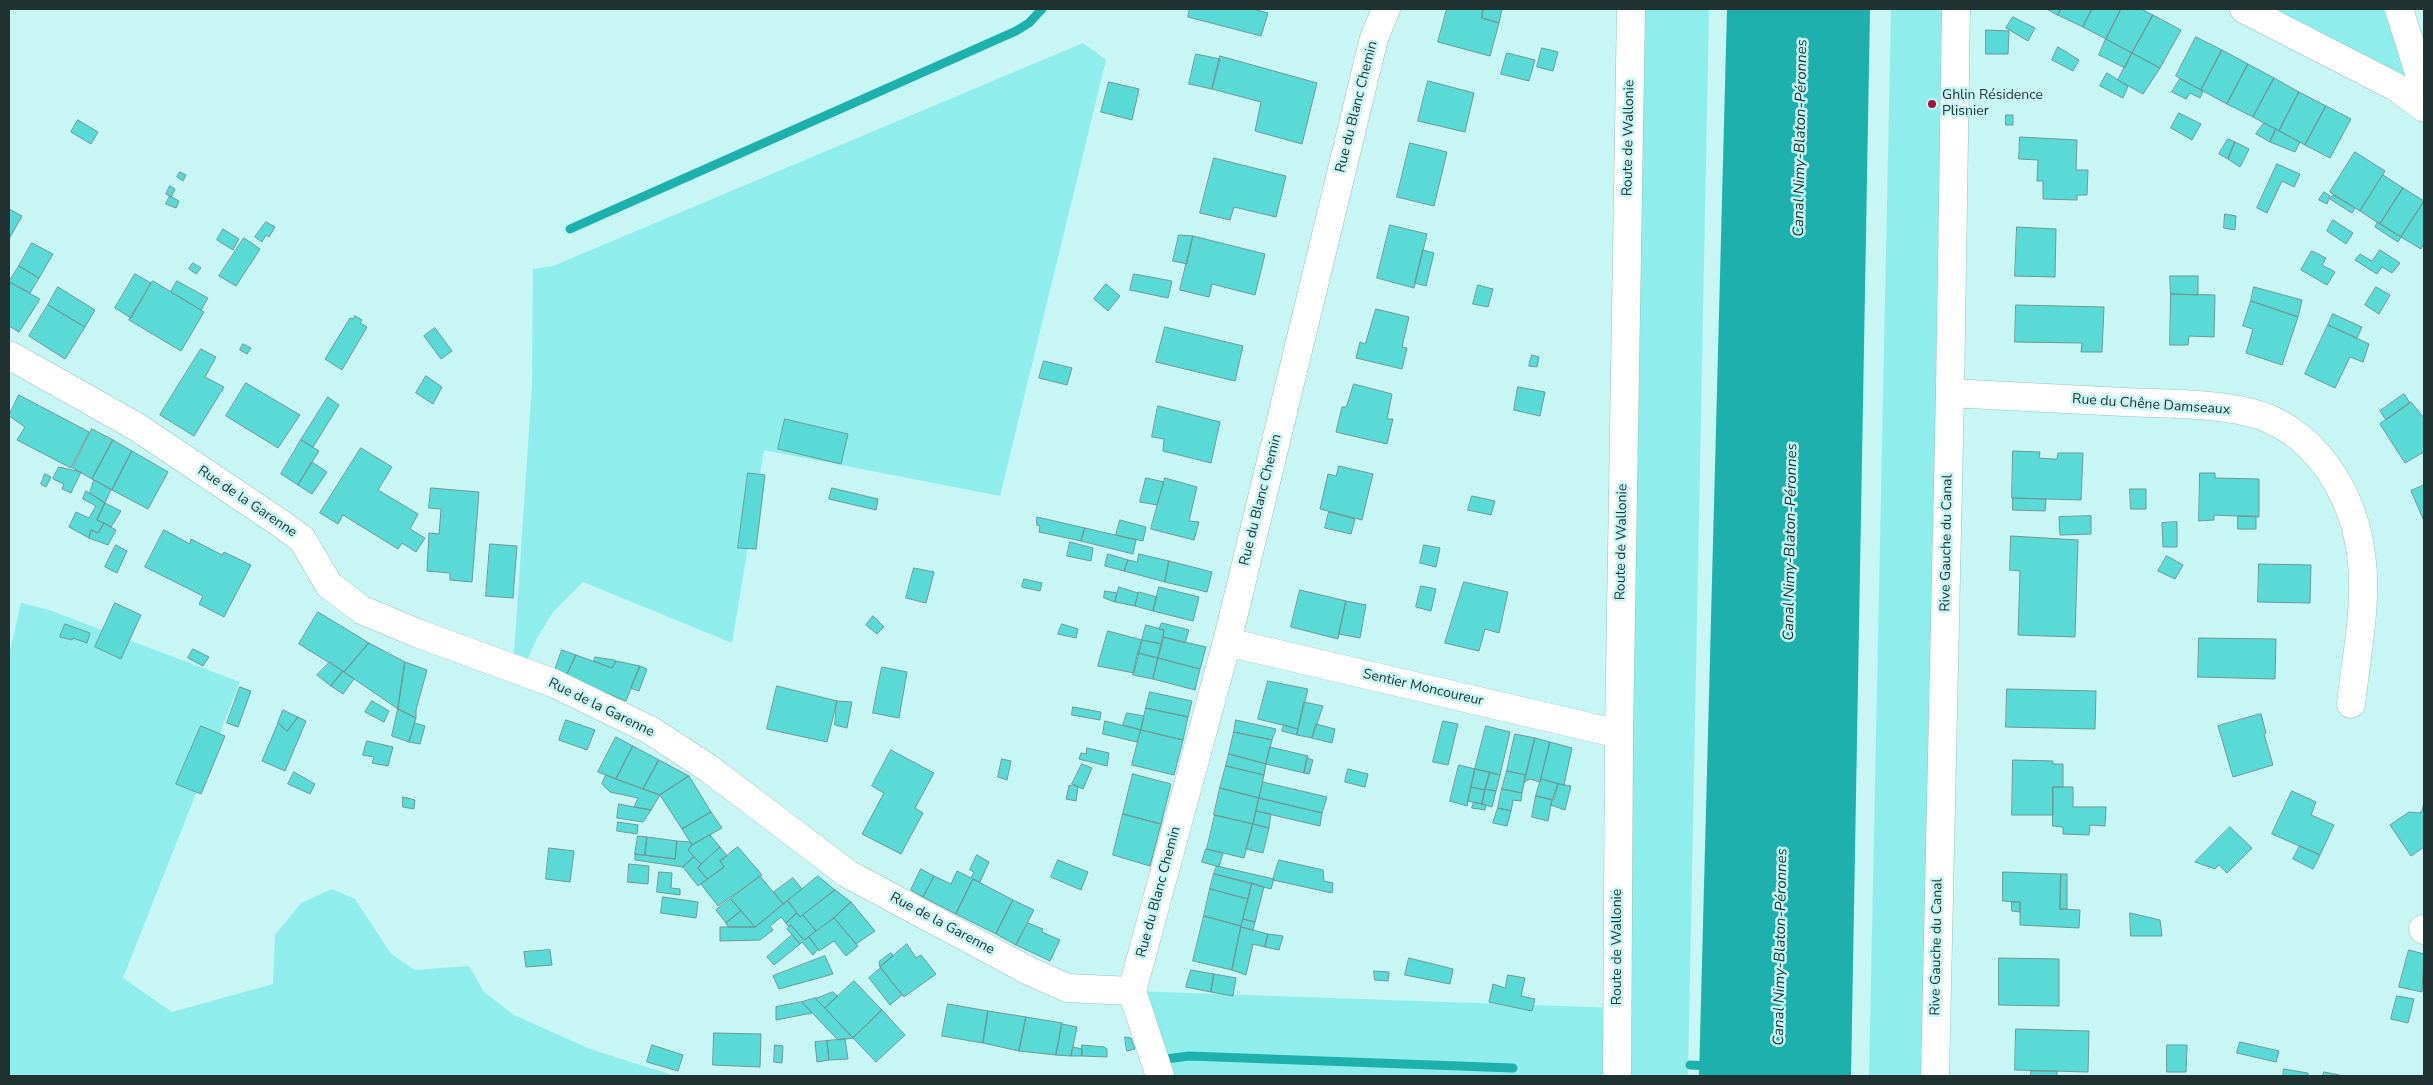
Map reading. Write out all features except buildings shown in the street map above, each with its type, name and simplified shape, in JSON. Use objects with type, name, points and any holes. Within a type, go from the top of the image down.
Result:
[{"type":"street","name":"Rue du Blanc Chemin","points":[[1132,991],[1227,642],[1374,38],[1386,9]]},
{"type":"street","name":"Route de Wallonie","points":[[1617,1076],[1619,734],[1631,9]]},
{"type":"street","name":"Rive Gauche du Canal","points":[[1935,1076],[1950,393],[1956,9]]},
{"type":"street","points":[[2244,9],[2396,87],[2424,108]]},
{"type":"street","points":[[2399,9],[2424,89]]},
{"type":"street","name":"Rue de la Garenne","points":[[9,355],[137,427],[280,523],[302,539],[329,585],[362,610],[417,633],[553,683],[650,730],[708,768],[848,874],[1029,971],[1067,988],[1132,991]]},
{"type":"street","name":"Rue du Chêne Damseaux","points":[[1950,393],[2199,406],[2249,412],[2291,432],[2310,445],[2330,471],[2346,498],[2355,524],[2361,554],[2364,586],[2350,704]]},
{"type":"street","name":"Sentier Moncoureur","points":[[1227,642],[1619,734]]},
{"type":"street","points":[[1132,991],[1160,1076]]},
{"type":"shaded area","points":[[1631,9],[1709,9],[1688,1076],[1160,1076],[1132,991],[1618,1008]]},
{"type":"shaded area","points":[[1891,9],[1956,9],[1935,1076],[1869,1076]]},
{"type":"shaded area","points":[[2260,9],[2399,9],[2417,70],[2396,87]]},
{"type":"shaded area","points":[[1083,43],[1106,60],[1000,496],[764,450],[732,643],[583,582],[553,612],[536,640],[522,672],[513,669],[532,385],[533,269],[553,266]]},
{"type":"shaded area","points":[[21,603],[49,610],[240,682],[123,978],[172,1012],[273,984],[275,935],[301,903],[332,889],[355,899],[391,954],[415,970],[469,966],[484,992],[514,1015],[590,1049],[675,1076],[9,1076],[9,655]]},
{"type":"water","name":"Canal Nimy-Blaton-Péronnes","points":[[1727,9],[1870,9],[1851,1076],[1699,1076]]},
{"type":"waterway","points":[[570,229],[1016,31],[1029,23],[1042,9]]},
{"type":"waterway","points":[[1166,1059],[1189,1056],[1513,1068]]},
{"type":"waterway","points":[[1690,1065],[1710,1066]]},
{"type":"place","name":"Ghlin Résidence Plisnier","points":[[1932,104]]}]
